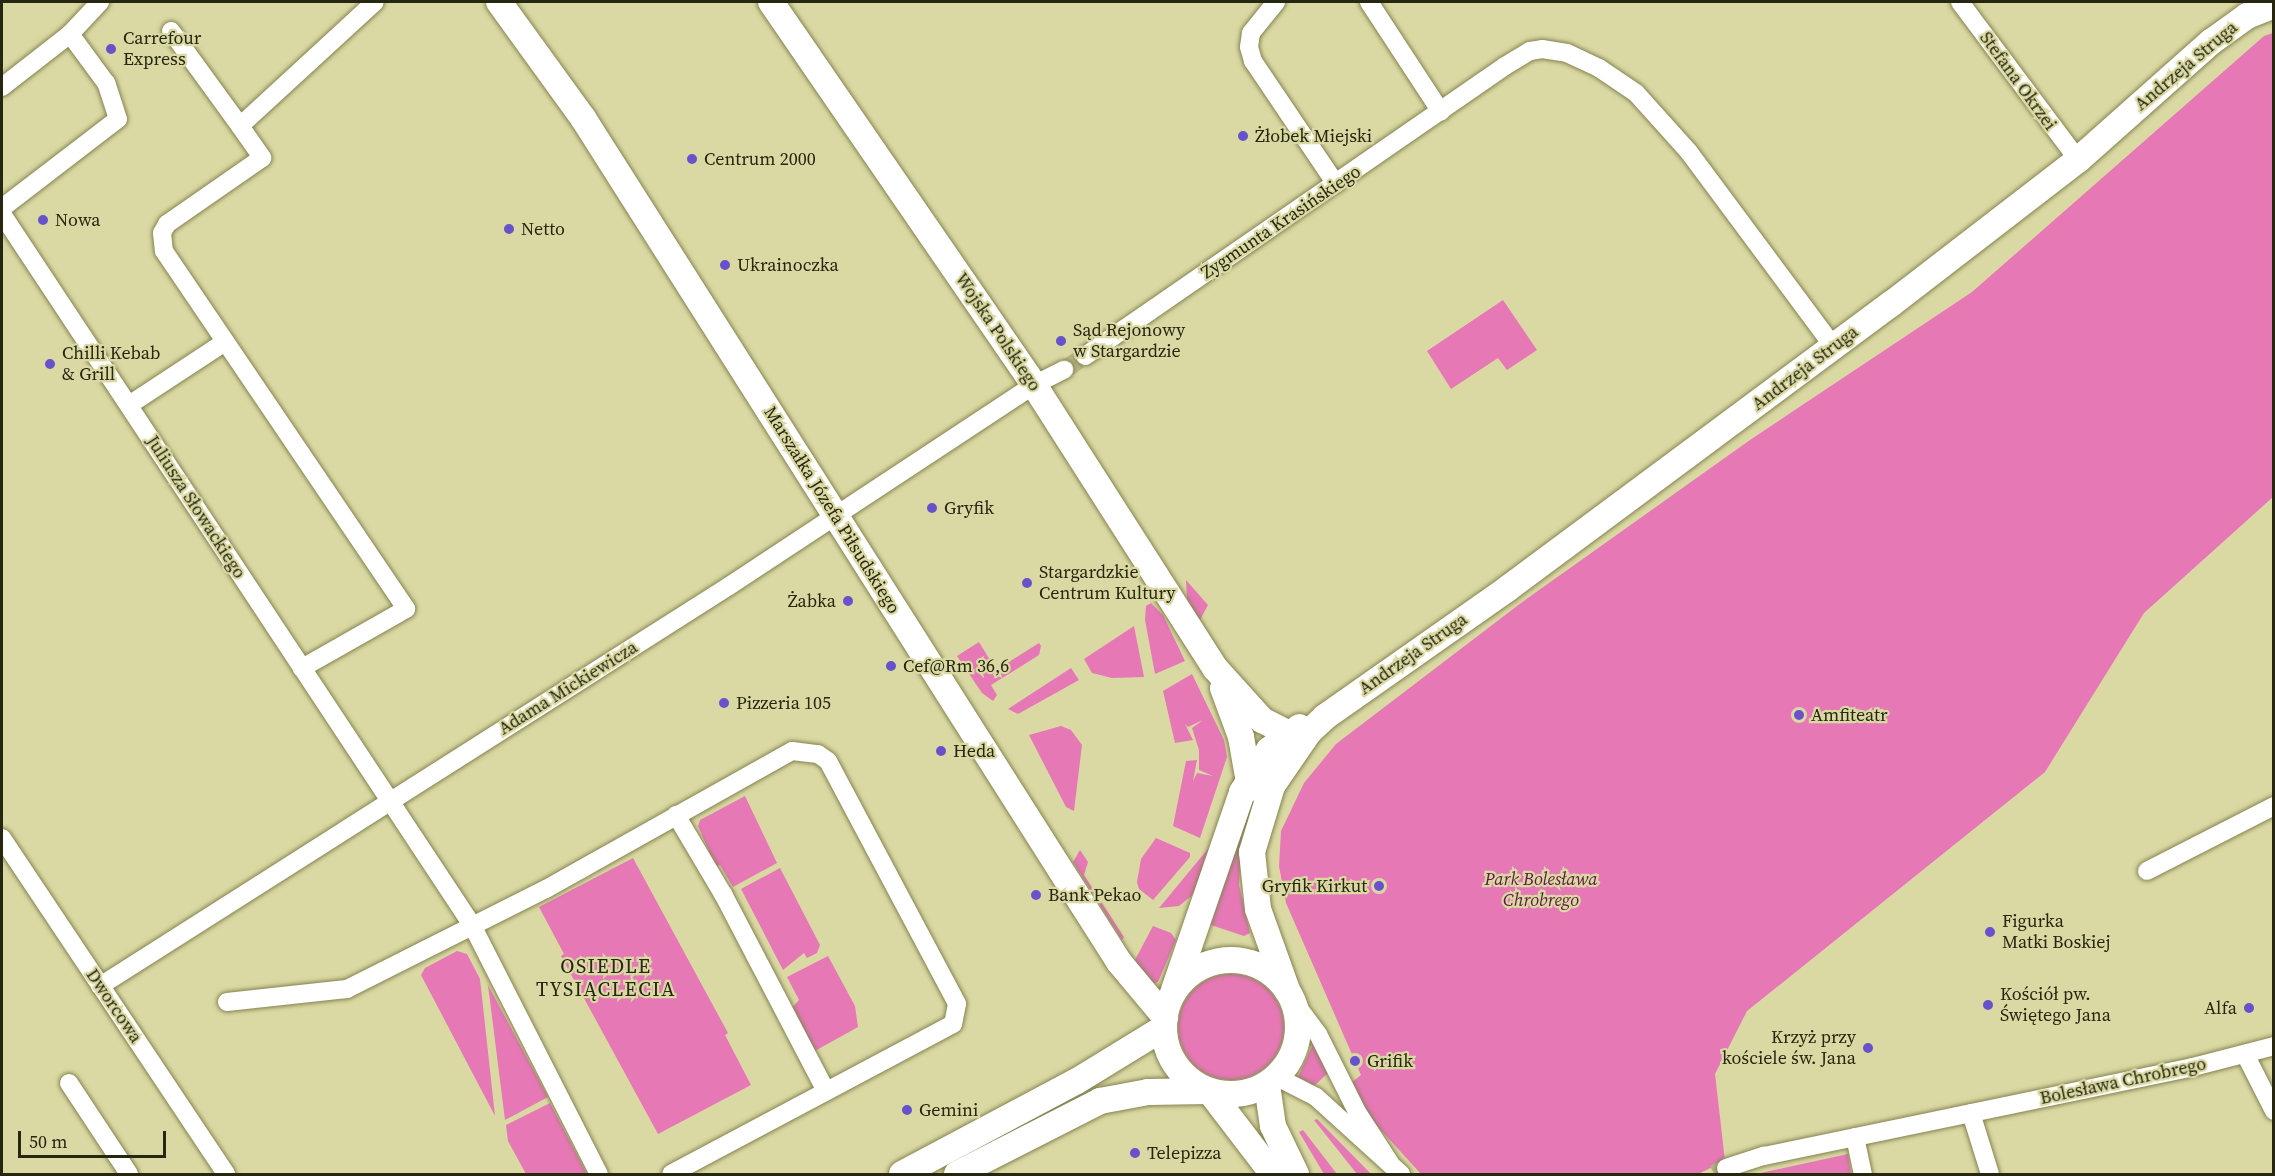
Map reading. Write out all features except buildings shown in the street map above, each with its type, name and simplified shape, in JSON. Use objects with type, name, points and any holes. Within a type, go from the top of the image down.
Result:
[{"type":"street","points":[[2,87],[70,34],[100,2]]},
{"type":"street","points":[[240,126],[375,2]]},
{"type":"street","name":"Marszałka Józefa Piłsudskiego","points":[[499,2],[571,100],[836,515],[990,765],[1119,962],[1163,1023]]},
{"type":"street","name":"Wojska Polskiego","points":[[771,2],[1034,385],[1215,668],[1262,720],[1287,733]]},
{"type":"street","points":[[1276,2],[1251,33],[1249,47],[1253,61],[1336,184]]},
{"type":"street","points":[[1369,2],[1441,112]]},
{"type":"street","name":"Stefana Okrzei","points":[[1960,2],[2078,160]]},
{"type":"street","name":"Andrzeja Struga","points":[[1290,994],[1258,909],[1252,852],[1272,786],[1302,741],[1325,717],[1507,588],[1834,346],[2078,160],[2211,42],[2247,16],[2274,5]]},
{"type":"street","points":[[171,31],[262,158],[175,217],[162,233],[164,251],[406,609],[302,668]]},
{"type":"street","points":[[2,208],[118,119],[106,83],[70,34]]},
{"type":"street","name":"Zygmunta Krasińskiego","points":[[1085,356],[1530,51],[1567,53],[1599,68],[1636,93],[1689,152],[1834,346]]},
{"type":"street","name":"Juliusza Słowackiego","points":[[2,214],[392,800],[472,925],[599,1174]]},
{"type":"street","points":[[129,405],[225,342]]},
{"type":"street","points":[[1034,385],[1064,370]]},
{"type":"street","name":"Adama Mickiewicza","points":[[100,986],[836,515],[1034,385]]},
{"type":"street","name":"Wojska Polskiego","points":[[1215,668],[1241,737],[1250,779],[1252,852]]},
{"type":"street","name":"Andrzeja Struga","points":[[1174,990],[1216,860],[1250,779],[1269,750],[1287,733],[1325,717]]},
{"type":"street","points":[[227,1002],[347,989],[546,889],[792,751],[805,750],[828,761],[957,1004],[953,1024],[671,1174]]},
{"type":"street","points":[[2147,871],[2274,806]]},
{"type":"street","points":[[676,815],[723,894],[826,1091]]},
{"type":"street","name":"Dworcowa","points":[[2,838],[226,1174]]},
{"type":"street","points":[[1273,1174],[1210,1092],[1179,1071],[1167,1050],[1163,1023],[1174,990],[1198,968],[1232,958],[1265,969],[1290,994],[1318,1034],[1357,1112],[1395,1169]]},
{"type":"street","points":[[957,1174],[1100,1101],[1148,1092],[1246,1093],[1272,1081],[1296,1047],[1299,1028],[1290,994]]},
{"type":"street","points":[[902,1174],[1077,1081],[1163,1023]]},
{"type":"street","name":"Bolesława Chrobrego","points":[[1726,1168],[1855,1137],[2274,1046]]},
{"type":"street","points":[[2245,1054],[2274,1111]]},
{"type":"street","points":[[1272,1081],[1316,1097],[1395,1169]]},
{"type":"street","points":[[1272,1081],[1273,1126],[1296,1174]]},
{"type":"street","points":[[69,1083],[129,1174]]},
{"type":"street","points":[[1971,1113],[1990,1174]]},
{"type":"street","points":[[1855,1137],[1863,1174]]},
{"type":"green space","name":"Park Bolesława Chrobrego","points":[[2273,33],[2273,497],[2144,613],[2045,772],[1747,1011],[1715,1074],[1725,1161],[1698,1174],[1421,1174],[1368,1116],[1351,1083],[1361,1075],[1286,903],[1279,866],[1281,831],[1304,783],[1336,744],[1521,603],[1750,440],[1972,292],[2264,36]]},
{"type":"green space","points":[[1503,300],[1537,350],[1507,370],[1498,358],[1451,389],[1427,351]]},
{"type":"green space","points":[[1186,580],[1208,605],[1200,620],[1187,600]]},
{"type":"green space","points":[[1151,603],[1163,615],[1185,661],[1155,674],[1145,620],[1146,606]]},
{"type":"green space","points":[[1134,626],[1144,677],[1112,678],[1092,673],[1084,659]]},
{"type":"green space","points":[[979,642],[996,670],[1039,643],[1041,646],[1039,655],[991,685],[997,695],[993,701],[982,693],[957,656]]},
{"type":"green space","points":[[1071,668],[1079,680],[1018,714],[1008,709]]},
{"type":"green space","points":[[1192,674],[1224,740],[1227,757],[1200,838],[1173,826],[1186,761],[1197,760],[1193,781],[1197,773],[1213,776],[1199,770],[1199,750],[1192,728],[1203,720],[1188,727],[1185,724],[1193,740],[1175,743],[1163,691]]},
{"type":"green space","points":[[1061,726],[1071,730],[1082,745],[1074,811],[1066,807],[1029,735]]},
{"type":"green space","points":[[1238,764],[1237,783],[1195,893],[1179,906],[1159,908],[1212,844]]},
{"type":"green space","points":[[745,796],[777,863],[733,887],[720,865],[716,867],[698,826],[700,820]]},
{"type":"green space","points":[[1242,825],[1239,885],[1250,933],[1244,936],[1208,924]]},
{"type":"green space","points":[[1156,838],[1190,853],[1190,857],[1153,900],[1139,889],[1137,882],[1141,859]]},
{"type":"green space","points":[[1080,850],[1088,862],[1084,875],[1124,937],[1122,940],[1073,862]]},
{"type":"green space","points":[[633,858],[728,1033],[725,1035],[751,1085],[658,1134],[561,956],[564,954],[539,907]]},
{"type":"green space","points":[[780,868],[820,945],[817,953],[807,958],[804,953],[783,970],[741,889]]},
{"type":"green space","points":[[1153,926],[1171,933],[1176,940],[1158,982],[1153,984],[1147,982],[1135,960]]},
{"type":"green space","points":[[457,951],[467,954],[480,979],[495,1116],[421,975],[425,968]]},
{"type":"green space","points":[[828,956],[855,1006],[858,1027],[813,1052],[790,1010],[799,1000],[787,977]]},
{"type":"green space","points":[[1231,974],[1251,978],[1268,990],[1280,1007],[1284,1027],[1280,1047],[1268,1064],[1251,1076],[1231,1080],[1211,1076],[1194,1064],[1182,1047],[1178,1027],[1182,1007],[1194,990],[1211,978]]},
{"type":"green space","points":[[488,985],[548,1097],[505,1120]]},
{"type":"green space","points":[[1314,1042],[1329,1072],[1314,1086],[1298,1077]]},
{"type":"green space","points":[[550,1103],[586,1172],[584,1174],[526,1174],[508,1141],[506,1125]]},
{"type":"green space","points":[[1317,1119],[1371,1174],[1357,1174],[1314,1120]]},
{"type":"green space","points":[[1303,1130],[1337,1174],[1324,1174],[1299,1132]]},
{"type":"green space","points":[[1848,1154],[1851,1174],[1756,1174]]},
{"type":"tunnel","points":[[1064,370],[1085,356]]},
{"type":"tunnel","points":[[1714,1174],[1726,1168]]},
{"type":"place","name":"Carrefour Express","points":[[111,49]]},
{"type":"place","name":"Żłobek Miejski","points":[[1243,136]]},
{"type":"place","name":"Centrum 2000","points":[[692,159]]},
{"type":"place","name":"Nowa","points":[[43,220]]},
{"type":"place","name":"Netto","points":[[509,229]]},
{"type":"place","name":"Ukrainoczka","points":[[725,265]]},
{"type":"place","name":"Sąd Rejonowy w Stargardzie","points":[[1061,341]]},
{"type":"place","name":"Chilli Kebab & Grill","points":[[50,364]]},
{"type":"place","name":"Gryfik","points":[[932,508]]},
{"type":"place","name":"Stargardzkie Centrum Kultury","points":[[1027,583]]},
{"type":"place","name":"Żabka","points":[[848,601]]},
{"type":"place","name":"Cef@Rm 36,6","points":[[891,666]]},
{"type":"place","name":"Pizzeria 105","points":[[724,703]]},
{"type":"place","name":"Amfiteatr","points":[[1799,715]]},
{"type":"place","name":"Heda","points":[[941,751]]},
{"type":"place","name":"Gryfik Kirkut","points":[[1379,886]]},
{"type":"place","name":"Bank Pekao","points":[[1036,895]]},
{"type":"place","name":"Figurka Matki Boskiej","points":[[1990,932]]},
{"type":"place","name":"Kościół pw. Świętego Jana","points":[[1988,1005]]},
{"type":"place","name":"Alfa","points":[[2249,1008]]},
{"type":"place","name":"Krzyż przy kościele św. Jana","points":[[1868,1048]]},
{"type":"place","name":"Grifik","points":[[1355,1061]]},
{"type":"place","name":"Gemini","points":[[907,1110]]},
{"type":"place","name":"Telepizza","points":[[1135,1153]]},
{"type":"district","name":"OSIEDLE TYSIĄCLECIA","points":[[606,978]]}]
